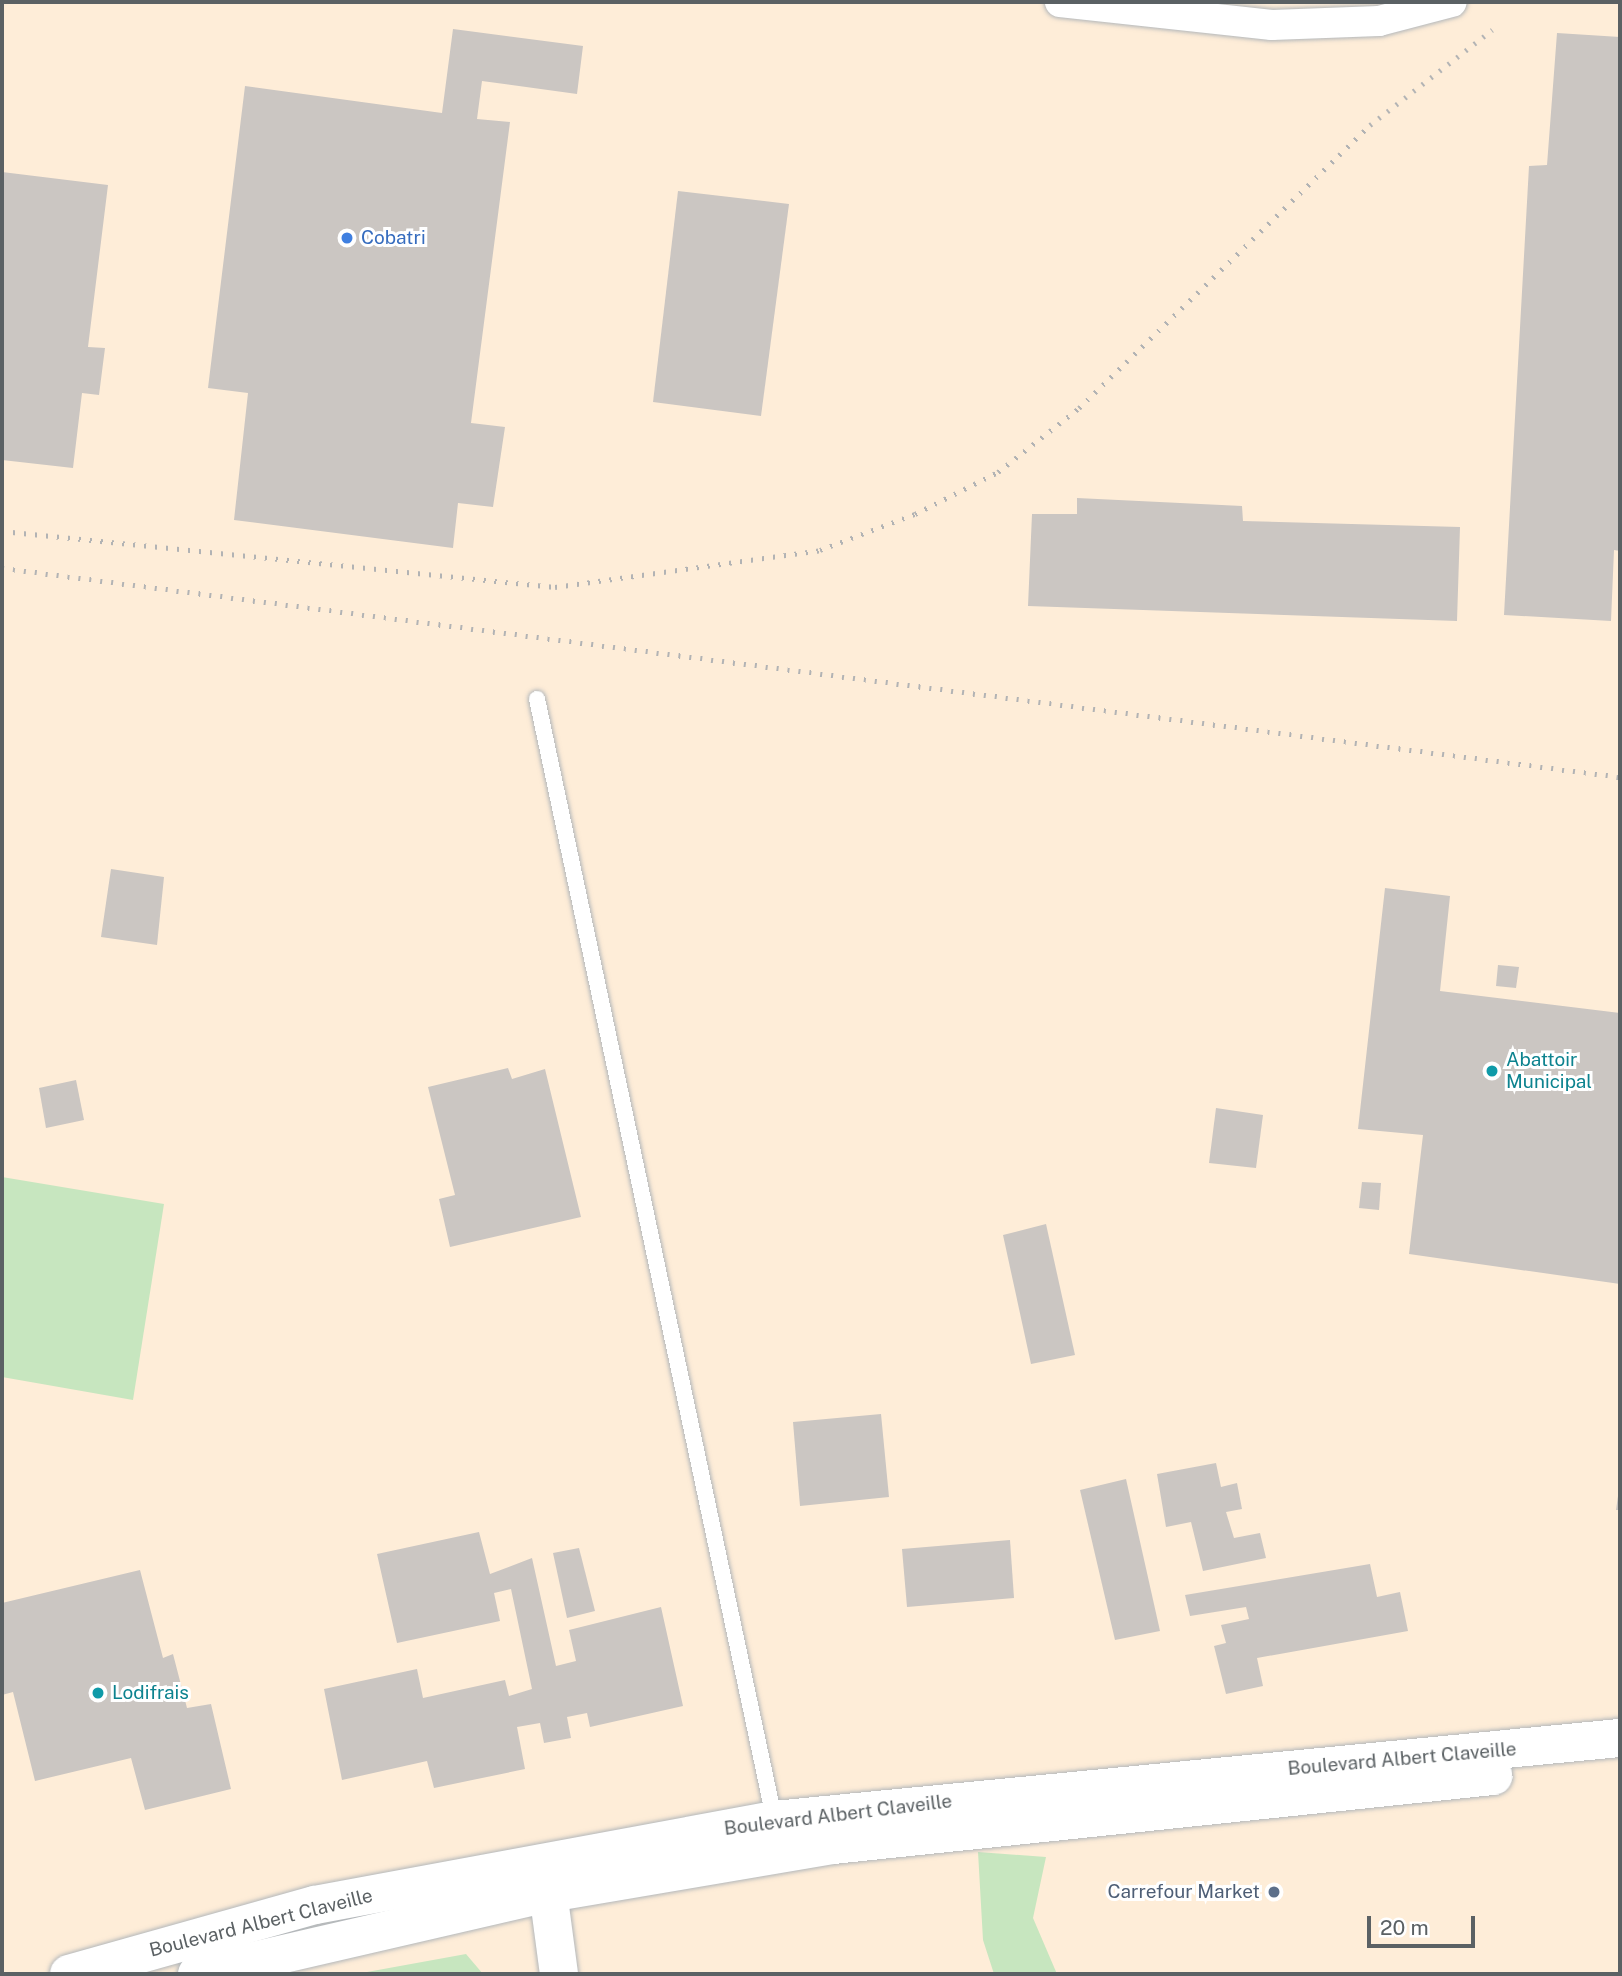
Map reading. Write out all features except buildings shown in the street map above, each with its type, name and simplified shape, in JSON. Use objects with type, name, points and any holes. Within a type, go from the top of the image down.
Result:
[{"type":"main road","name":"Boulevard Albert Claveille","points":[[69,1974],[315,1905],[546,1876],[778,1837],[1620,1738]]},
{"type":"main road","name":"Boulevard Albert Claveille","points":[[778,1837],[1620,1760]]},
{"type":"main road","name":"Boulevard Albert Claveille","points":[[197,1974],[546,1876]]},
{"type":"main road","points":[[546,1876],[559,1974]]},
{"type":"street","points":[[1060,2],[1272,25],[1379,21],[1452,2]]},
{"type":"lane","points":[[537,699],[723,1592],[778,1837]]},
{"type":"shaded area","points":[[2,2],[1620,2],[1620,1974],[2,1974]]},
{"type":"green space","points":[[2,1177],[164,1204],[133,1400],[2,1377]]},
{"type":"green space","points":[[978,1852],[1046,1857],[1033,1918],[1057,1974],[994,1974],[983,1940]]},
{"type":"green space","points":[[466,1954],[483,1974],[356,1974]]},
{"type":"railway","points":[[2,531],[555,587],[820,550],[915,514],[998,472],[1079,408],[1370,125],[1492,30]]},
{"type":"railway","points":[[2,568],[1620,777]]},
{"type":"place","name":"Cobatri","points":[[347,238]]},
{"type":"place","name":"Abattoir Municipal","points":[[1492,1071]]},
{"type":"place","name":"Lodifrais","points":[[98,1693]]},
{"type":"place","name":"Carrefour Market","points":[[1274,1892]]}]
